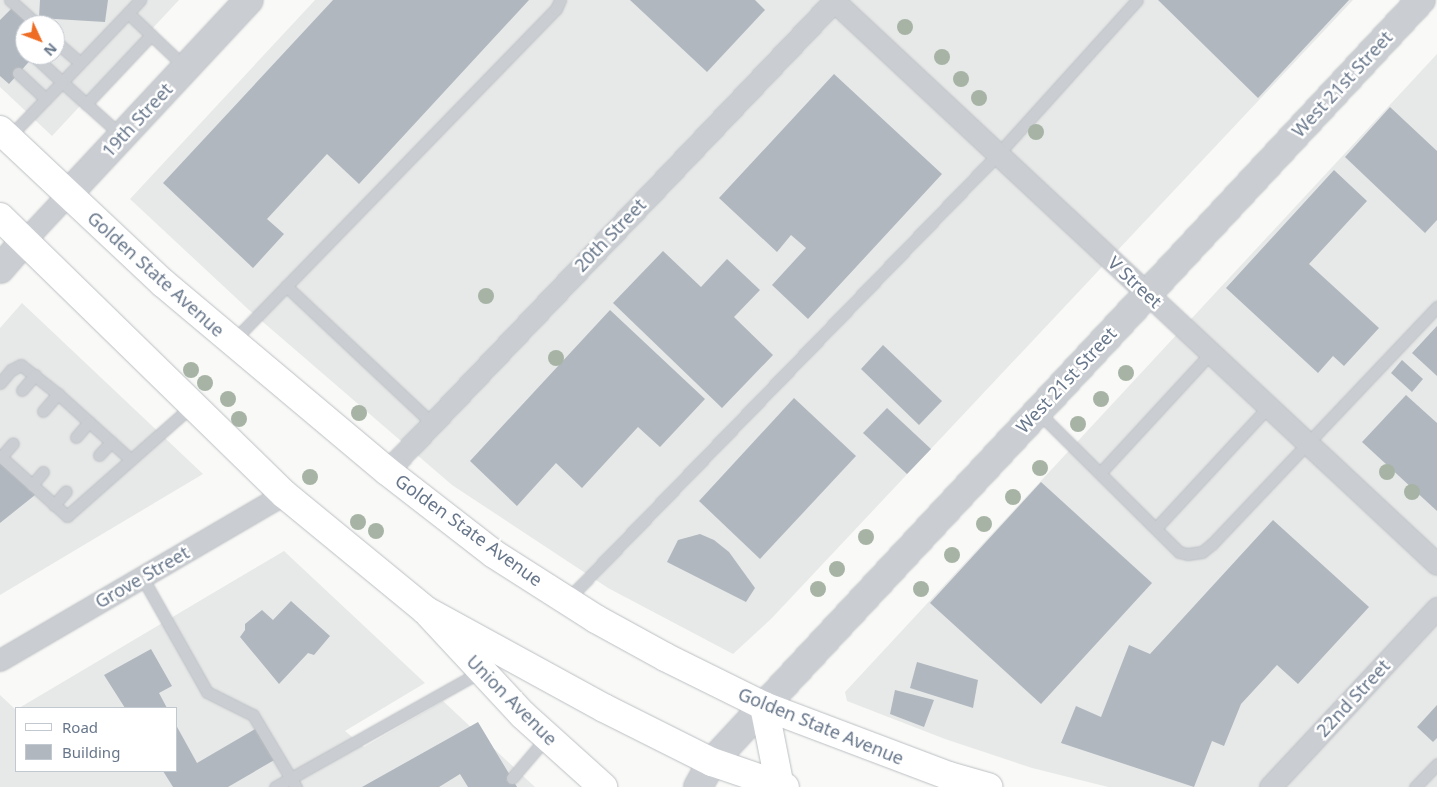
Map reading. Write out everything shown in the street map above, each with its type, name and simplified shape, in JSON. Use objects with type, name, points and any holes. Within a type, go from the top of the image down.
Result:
[{"type":"main road","points":[[4,134],[68,194]]},
{"type":"main road","name":"Golden State Avenue","points":[[68,194],[162,283],[387,471],[494,554],[567,600],[665,656],[764,706],[949,776],[988,787]]},
{"type":"main road","points":[[0,217],[284,494],[424,610],[604,708],[712,762],[781,786]]},
{"type":"main road","name":"Union Avenue","points":[[424,610],[523,715],[603,787]]},
{"type":"main road","points":[[764,706],[781,786]]},
{"type":"street","name":"V Street","points":[[834,0],[1437,564]]},
{"type":"street","name":"20th Street","points":[[387,471],[431,422],[834,0]]},
{"type":"street","name":"West 21st Street","points":[[698,787],[712,762],[1421,0]]},
{"type":"street","name":"19th Street","points":[[25,240],[245,2]]},
{"type":"street","points":[[0,269],[25,240]]},
{"type":"street","name":"Grove Street","points":[[0,660],[284,494]]},
{"type":"street","name":"22nd Street","points":[[1270,787],[1437,608]]},
{"type":"lane","points":[[10,0],[27,15]]},
{"type":"lane","points":[[4,134],[46,98],[140,0]]},
{"type":"lane","points":[[232,342],[556,9],[560,0]]},
{"type":"lane","points":[[567,600],[998,154],[1137,0]]},
{"type":"lane","points":[[128,13],[186,68]]},
{"type":"lane","points":[[86,104],[150,35]]},
{"type":"lane","points":[[65,50],[80,63]]},
{"type":"lane","points":[[44,65],[122,136]]},
{"type":"lane","points":[[18,73],[46,98]]},
{"type":"lane","points":[[286,286],[431,422]]},
{"type":"lane","points":[[1037,411],[1101,472],[1179,552],[1188,554],[1202,552],[1212,544],[1308,444],[1437,307]]},
{"type":"lane","points":[[1101,472],[1211,354]]},
{"type":"lane","points":[[0,383],[11,370],[21,365],[58,394],[131,460]]},
{"type":"lane","points":[[22,390],[35,375]]},
{"type":"lane","points":[[43,411],[58,394]]},
{"type":"lane","points":[[13,444],[0,456],[67,516],[193,406]]},
{"type":"lane","points":[[1156,528],[1268,407]]},
{"type":"lane","points":[[76,437],[89,422]]},
{"type":"lane","points":[[99,455],[111,442]]},
{"type":"lane","points":[[32,485],[44,472]]},
{"type":"lane","points":[[54,505],[66,490]]},
{"type":"lane","points":[[142,577],[207,692],[253,715],[293,782]]},
{"type":"lane","points":[[274,787],[293,782],[482,671]]},
{"type":"lane","points":[[512,778],[547,736]]},
{"type":"lane","points":[[1422,785],[1437,764]]},
{"type":"shaded area","points":[[0,0],[179,0],[52,136],[0,87]]},
{"type":"shaded area","points":[[315,0],[1353,0],[771,619],[733,654],[608,588],[452,485],[249,310],[130,199]]},
{"type":"shaded area","points":[[1437,54],[1437,787],[1108,787],[1032,768],[945,739],[847,701],[845,692]]},
{"type":"shaded area","points":[[22,303],[203,474],[0,595],[0,328]]},
{"type":"shaded area","points":[[284,551],[425,683],[345,731],[364,747],[443,701],[535,787],[0,787],[0,695],[15,709],[15,772],[178,772],[178,707],[21,707]]},
{"type":"building","points":[[40,0],[108,0],[105,22],[65,20],[65,15],[39,15]]},
{"type":"building","points":[[333,0],[529,0],[359,184],[327,154],[267,219],[284,234],[253,268],[163,183]]},
{"type":"building","points":[[630,0],[755,0],[765,10],[707,72]]},
{"type":"building","points":[[1158,0],[1349,0],[1258,98]]},
{"type":"building","points":[[12,8],[19,15],[15,15],[15,65],[26,65],[9,84],[0,76],[0,20]]},
{"type":"building","points":[[834,74],[942,174],[808,319],[772,285],[806,248],[791,235],[777,252],[719,198]]},
{"type":"building","points":[[1390,107],[1437,151],[1437,220],[1425,233],[1345,157]]},
{"type":"building","points":[[1334,170],[1367,201],[1309,264],[1379,328],[1344,366],[1333,356],[1318,373],[1226,288]]},
{"type":"building","points":[[663,251],[701,287],[727,259],[760,290],[734,317],[773,355],[722,408],[613,303]]},
{"type":"building","points":[[610,310],[705,399],[660,447],[638,427],[582,488],[556,463],[517,506],[470,461]]},
{"type":"building","points":[[1437,326],[1437,376],[1412,353]]},
{"type":"building","points":[[883,345],[942,401],[919,425],[861,369]]},
{"type":"building","points":[[1402,360],[1423,379],[1412,392],[1391,373]]},
{"type":"building","points":[[1406,395],[1437,423],[1437,511],[1362,442]]},
{"type":"building","points":[[794,398],[856,456],[760,559],[699,501]]},
{"type":"building","points":[[887,408],[931,449],[907,474],[863,433]]},
{"type":"building","points":[[2,449],[40,491],[0,523],[0,450]]},
{"type":"building","points":[[1041,482],[1152,583],[1041,704],[930,603]]},
{"type":"building","points":[[1273,520],[1369,607],[1298,684],[1277,665],[1241,704],[1224,746],[1212,741],[1194,787],[1061,743],[1076,706],[1101,717],[1129,645],[1150,654]]},
{"type":"building","points":[[700,534],[714,540],[729,552],[755,588],[746,602],[667,562],[678,540]]},
{"type":"building","points":[[291,601],[330,636],[314,655],[308,653],[279,684],[240,637],[245,630],[245,624],[262,610],[273,620]]},
{"type":"building","points":[[151,649],[172,686],[159,693],[166,707],[124,707],[104,675]]},
{"type":"building","points":[[917,662],[978,680],[973,708],[910,688]]},
{"type":"building","points":[[895,690],[934,700],[924,727],[890,714]]},
{"type":"building","points":[[1437,705],[1437,738],[1433,742],[1417,727]]},
{"type":"building","points":[[478,722],[517,787],[468,787],[460,774],[439,787],[362,787]]},
{"type":"building","points":[[257,728],[276,759],[228,787],[173,787],[164,772],[178,772],[178,729],[197,763]]}]
